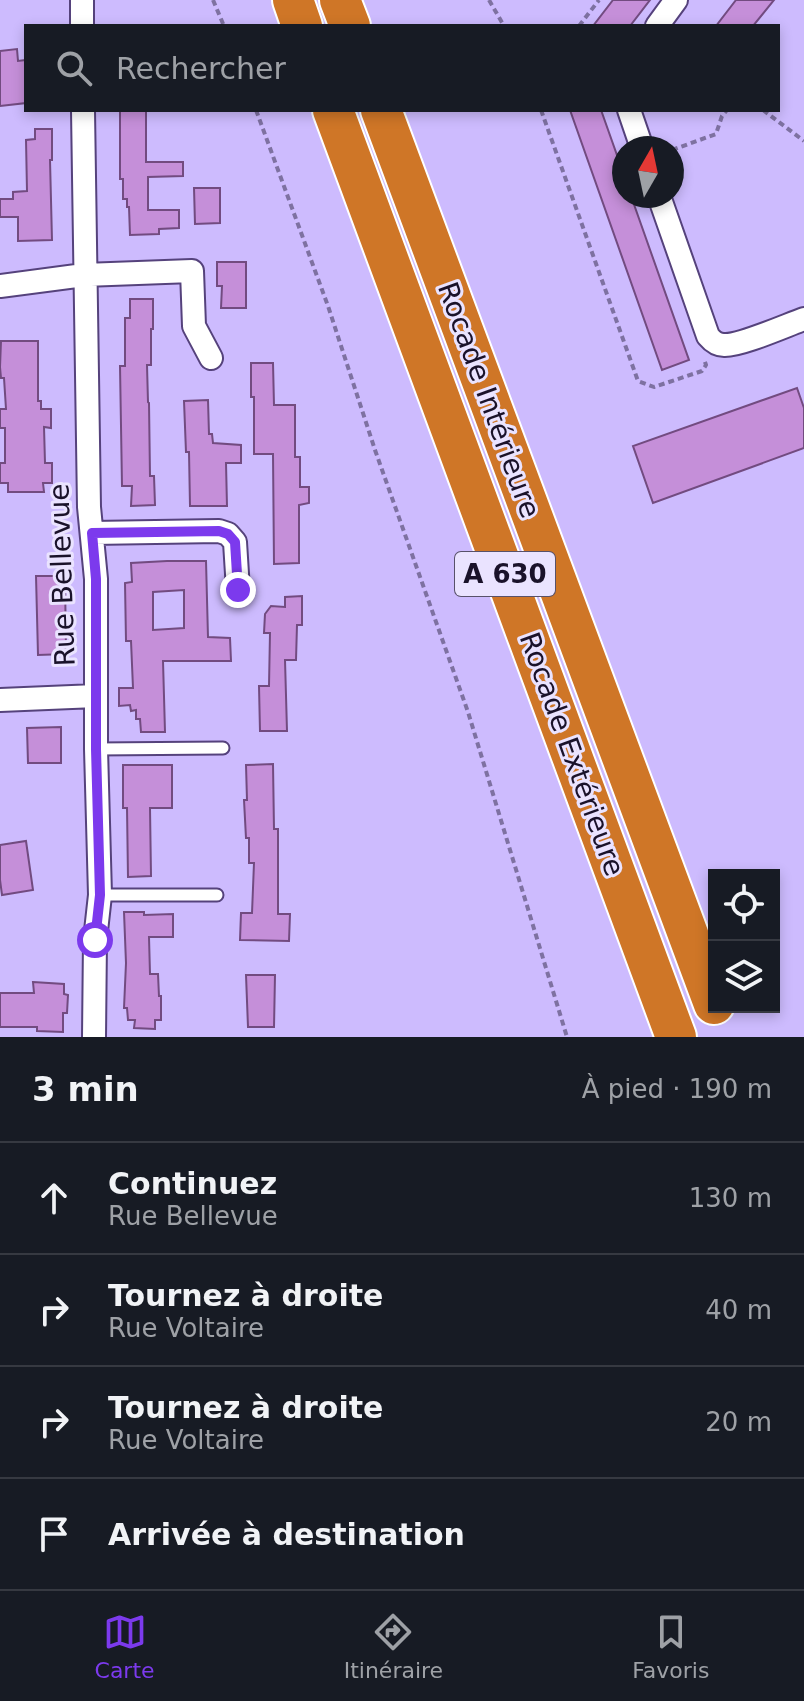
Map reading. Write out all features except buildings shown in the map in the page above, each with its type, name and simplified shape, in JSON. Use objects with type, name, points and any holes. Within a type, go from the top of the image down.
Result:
[{"type":"highway","points":[[293,0],[301,24]]},
{"type":"highway","points":[[340,0],[349,24]]},
{"type":"highway","name":"Rocade Extérieure","points":[[334,112],[676,1037]]},
{"type":"highway","name":"Rocade Intérieure","points":[[382,112],[708,987]]},
{"type":"highway","name":"Rocade Intérieure","points":[[718,1013],[727,1037]]},
{"type":"street","points":[[82,0],[82,24]]},
{"type":"street","points":[[658,24],[676,0]]},
{"type":"street","name":"Rue Bellevue","points":[[83,112],[89,507],[96,579],[100,895],[95,940],[94,1037]]},
{"type":"street","points":[[630,112],[638,136]]},
{"type":"street","points":[[663,208],[708,336],[713,342],[732,344],[804,319]]},
{"type":"street","points":[[0,286],[84,275],[192,271],[194,326],[211,358]]},
{"type":"street","points":[[92,533],[219,531],[228,534],[235,542],[238,590]]},
{"type":"street","points":[[0,700],[96,696]]},
{"type":"lane","points":[[96,749],[223,748]]},
{"type":"lane","points":[[100,895],[217,895]]},
{"type":"path","points":[[213,0],[223,24]]},
{"type":"path","points":[[489,0],[503,24]]},
{"type":"path","points":[[581,24],[599,0]]},
{"type":"path","points":[[257,112],[328,306],[375,450],[468,712],[567,1037]]},
{"type":"path","points":[[542,112],[638,381],[654,387],[702,371],[706,365],[697,340],[708,336]]},
{"type":"path","points":[[684,146],[716,134],[725,112]]},
{"type":"path","points":[[766,112],[804,141]]},
{"type":"route","points":[[95,940],[100,895],[96,579],[92,533],[219,531],[228,534],[235,542],[238,590]]}]
